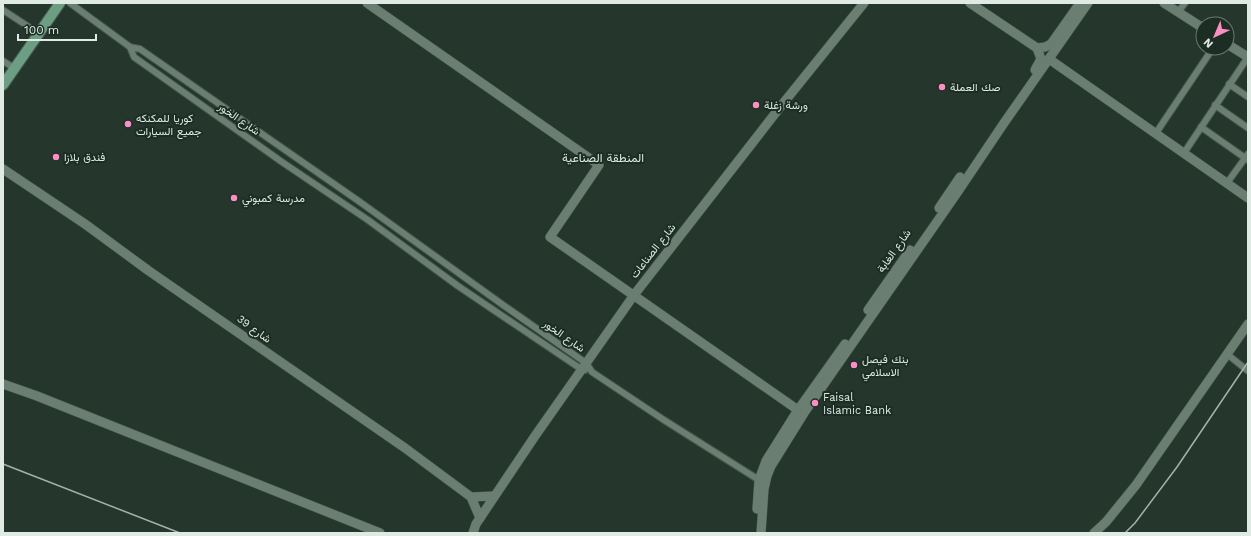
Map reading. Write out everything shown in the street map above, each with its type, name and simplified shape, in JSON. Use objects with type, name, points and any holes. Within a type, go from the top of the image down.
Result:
[{"type":"main road","points":[[3,77],[7,64],[35,31],[54,3]]},
{"type":"main road","points":[[3,85],[60,3]]},
{"type":"street","name":"شارع الخور","points":[[70,3],[130,47],[140,49],[360,202],[592,372],[664,420],[759,480]]},
{"type":"street","points":[[367,3],[598,165],[550,237],[798,410]]},
{"type":"street","name":"شارع الصناعات","points":[[467,533],[470,528],[476,525],[494,496],[634,295],[781,106],[864,3]]},
{"type":"street","points":[[970,3],[1037,48]]},
{"type":"street","name":"شارع الغابة","points":[[761,533],[764,489],[771,466],[804,413],[1049,59],[1075,16],[1080,3]]},
{"type":"street","name":"شارع الغابة","points":[[755,533],[759,480],[766,461],[798,410],[1038,67],[1041,56],[1037,48],[1045,48],[1050,44],[1088,3]]},
{"type":"street","points":[[1164,3],[1195,23]]},
{"type":"street","points":[[1178,12],[1185,3]]},
{"type":"street","points":[[3,10],[35,31]]},
{"type":"street","name":"شارع الخور","points":[[130,47],[134,57],[458,286],[584,366]]},
{"type":"street","points":[[1184,153],[1248,57],[1235,49]]},
{"type":"street","points":[[1156,133],[1208,56]]},
{"type":"street","points":[[1049,59],[1248,198]]},
{"type":"street","points":[[1229,84],[1248,97]]},
{"type":"street","points":[[1216,105],[1248,128]]},
{"type":"street","points":[[1201,127],[1247,158],[1227,183]]},
{"type":"street","points":[[282,162],[288,152]]},
{"type":"street","name":"شارع 39","points":[[3,169],[85,224],[149,271],[405,448],[471,497]]},
{"type":"street","points":[[458,286],[464,277]]},
{"type":"street","points":[[1094,533],[1106,522],[1136,485],[1248,324]]},
{"type":"street","points":[[1227,354],[1248,371]]},
{"type":"street","points":[[3,384],[37,396],[380,533]]},
{"type":"street","points":[[476,525],[471,497],[494,496]]},
{"type":"railway","points":[[1125,533],[1135,523],[1177,467],[1248,362]]},
{"type":"railway","points":[[3,464],[180,533]]},
{"type":"place","name":"صك العملة","points":[[942,87]]},
{"type":"place","name":"ورشة زغلة","points":[[756,105]]},
{"type":"place","name":"كوريا للمكنكه جميع السيارات","points":[[128,124]]},
{"type":"place","name":"فندق بلازا","points":[[56,157]]},
{"type":"place","name":"مدرسة كمبوني","points":[[234,198]]},
{"type":"place","name":"بنك فيصل الاسلامي","points":[[854,365]]},
{"type":"place","name":"Faisal Islamic Bank","points":[[815,403]]},
{"type":"district","name":"المنطقة الصناعية","points":[[603,158]]}]
